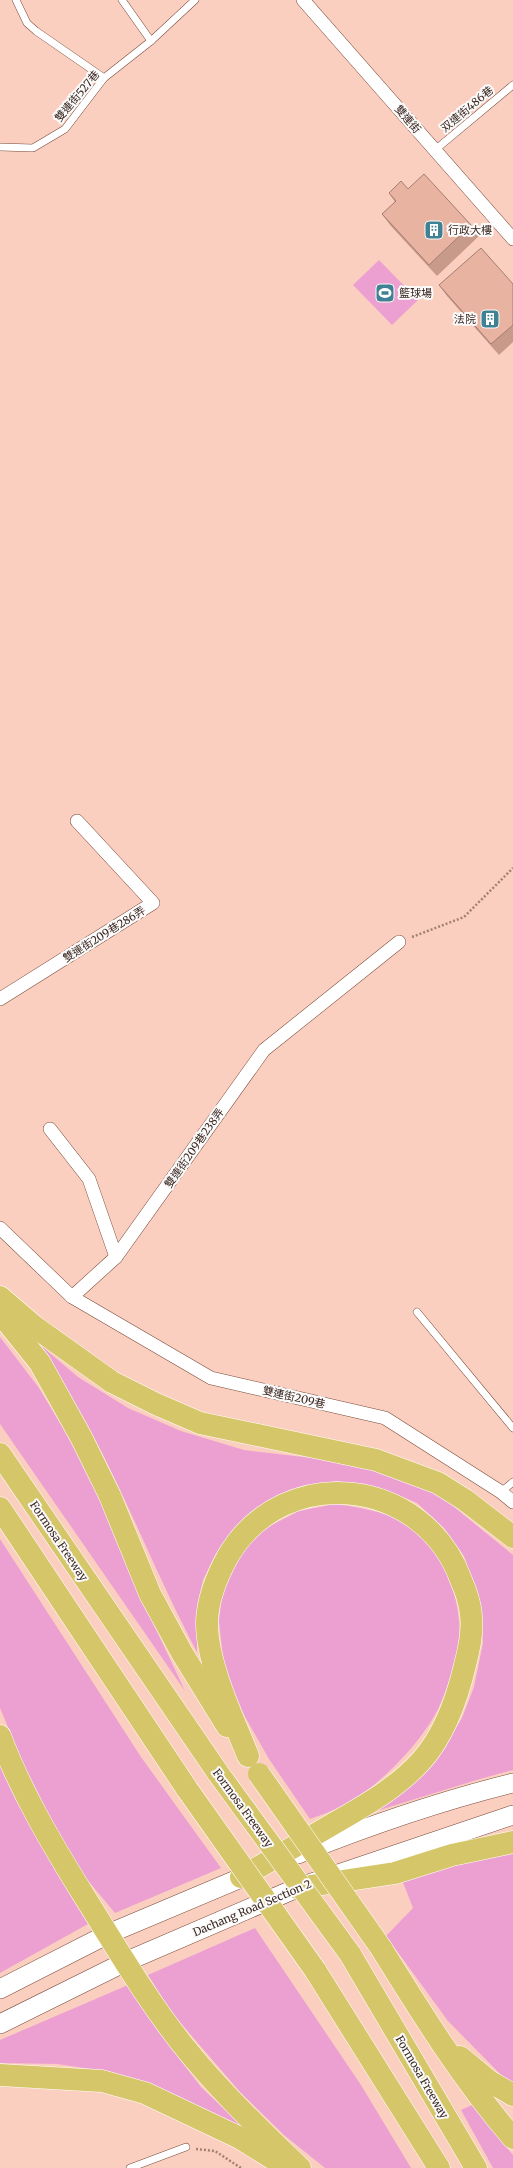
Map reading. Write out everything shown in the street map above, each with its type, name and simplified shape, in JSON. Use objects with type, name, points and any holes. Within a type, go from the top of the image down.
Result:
[{"type":"highway","points":[[0,1297],[35,1327],[112,1382],[156,1404],[200,1423],[376,1460],[438,1483],[465,1500],[513,1537]]},
{"type":"highway","points":[[0,1313],[44,1369],[107,1489],[150,1594],[218,1714],[381,1948],[438,2039],[483,2103],[513,2138]]},
{"type":"highway","name":"Formosa Freeway","points":[[0,1454],[218,1773],[350,1954],[476,2168]]},
{"type":"highway","points":[[242,1877],[368,1804],[403,1778],[423,1759],[438,1736],[457,1698],[471,1636],[471,1615],[466,1592],[458,1570],[444,1546],[423,1522],[400,1508],[376,1498],[357,1494],[326,1493],[302,1498],[276,1510],[256,1523],[236,1543],[215,1578],[207,1621],[212,1658],[254,1765]]},
{"type":"highway","points":[[0,1508],[187,1789],[315,1970],[439,2168]]},
{"type":"highway","points":[[0,1736],[24,1793],[61,1858],[157,2011],[191,2055],[234,2102],[300,2168]]},
{"type":"highway","points":[[297,1888],[395,1874],[452,1855],[513,1842]]},
{"type":"highway","points":[[438,2039],[489,2081],[513,2095]]},
{"type":"highway","points":[[0,2076],[102,2081],[145,2093],[238,2136],[287,2168]]},
{"type":"main road","points":[[0,1989],[108,1934],[242,1877],[344,1836],[474,1793],[513,1783]]},
{"type":"main road","name":"Dachang Road Section 2","points":[[0,2024],[125,1962],[297,1888],[513,1815]]},
{"type":"street","name":"雙連街","points":[[303,0],[513,239]]},
{"type":"street","name":"雙連街209巷286弄","points":[[0,999],[153,903],[77,821]]},
{"type":"street","name":"雙連街209巷238弄","points":[[72,1297],[116,1257],[264,1050],[399,942]]},
{"type":"street","points":[[50,1129],[89,1179],[116,1257]]},
{"type":"street","points":[[0,1228],[72,1297]]},
{"type":"street","name":"雙連街209巷","points":[[72,1297],[211,1378],[385,1418],[501,1492],[513,1502]]},
{"type":"lane","points":[[16,0],[26,22],[36,31],[104,78]]},
{"type":"lane","points":[[122,0],[151,41]]},
{"type":"lane","name":"雙連街527巷","points":[[0,147],[33,148],[66,129],[104,78],[151,41],[195,0]]},
{"type":"lane","name":"双連街486巷","points":[[435,150],[513,85]]},
{"type":"lane","points":[[417,1312],[513,1428]]},
{"type":"lane","points":[[501,1492],[513,1482]]},
{"type":"lane","points":[[130,2168],[186,2147]]},
{"type":"path","points":[[399,942],[464,917],[513,868]]},
{"type":"path","points":[[186,2147],[215,2151],[241,2168]]},
{"type":"shaded area","name":"籃球場","points":[[379,260],[418,300],[392,325],[353,285]]},
{"type":"shaded area","points":[[0,1337],[39,1388],[63,1428],[92,1482],[131,1576],[185,1691],[0,1424]]},
{"type":"shaded area","points":[[32,1338],[78,1377],[128,1408],[181,1431],[244,1450],[355,1463],[437,1493],[513,1555],[513,1770],[373,1812],[438,1757],[462,1718],[474,1687],[483,1643],[481,1606],[464,1556],[444,1528],[417,1503],[384,1489],[337,1481],[298,1487],[264,1504],[234,1528],[215,1555],[203,1580],[197,1607],[197,1652],[102,1452],[58,1375]]},
{"type":"shaded area","points":[[335,1504],[369,1510],[402,1521],[427,1541],[446,1571],[452,1588],[457,1605],[459,1637],[453,1669],[441,1703],[432,1720],[414,1745],[390,1770],[364,1792],[338,1808],[310,1819],[269,1759],[244,1715],[224,1668],[219,1621],[223,1586],[239,1555],[264,1529],[299,1511]]},
{"type":"shaded area","points":[[0,1539],[141,1757],[221,1868],[115,1913],[85,1877],[54,1828],[27,1773],[0,1708]]},
{"type":"shaded area","points":[[0,1758],[18,1801],[40,1843],[88,1924],[0,1973]]},
{"type":"shaded area","points":[[513,1854],[513,2083],[506,2080],[448,2021],[386,1936],[413,1908],[402,1880],[476,1860]]},
{"type":"shaded area","points":[[255,1928],[361,2085],[411,2168],[325,2168],[284,2135],[240,2092],[172,2013],[148,1975]]},
{"type":"shaded area","points":[[128,1985],[174,2052],[201,2087],[252,2135],[104,2071],[57,2064],[0,2063],[0,2040]]},
{"type":"shaded area","points":[[472,2105],[513,2155],[513,2168],[493,2168],[461,2110]]},
{"type":"building","name":"行政大樓","points":[[424,174],[471,225],[429,265],[382,214],[396,201],[389,193],[401,181],[408,189]]},
{"type":"building","name":"法院","points":[[481,248],[513,284],[513,325],[491,344],[439,285]]},
{"type":"place","name":"行政大樓","points":[[434,230]]},
{"type":"place","name":"籃球場","points":[[385,293]]},
{"type":"place","name":"法院","points":[[490,319]]}]
